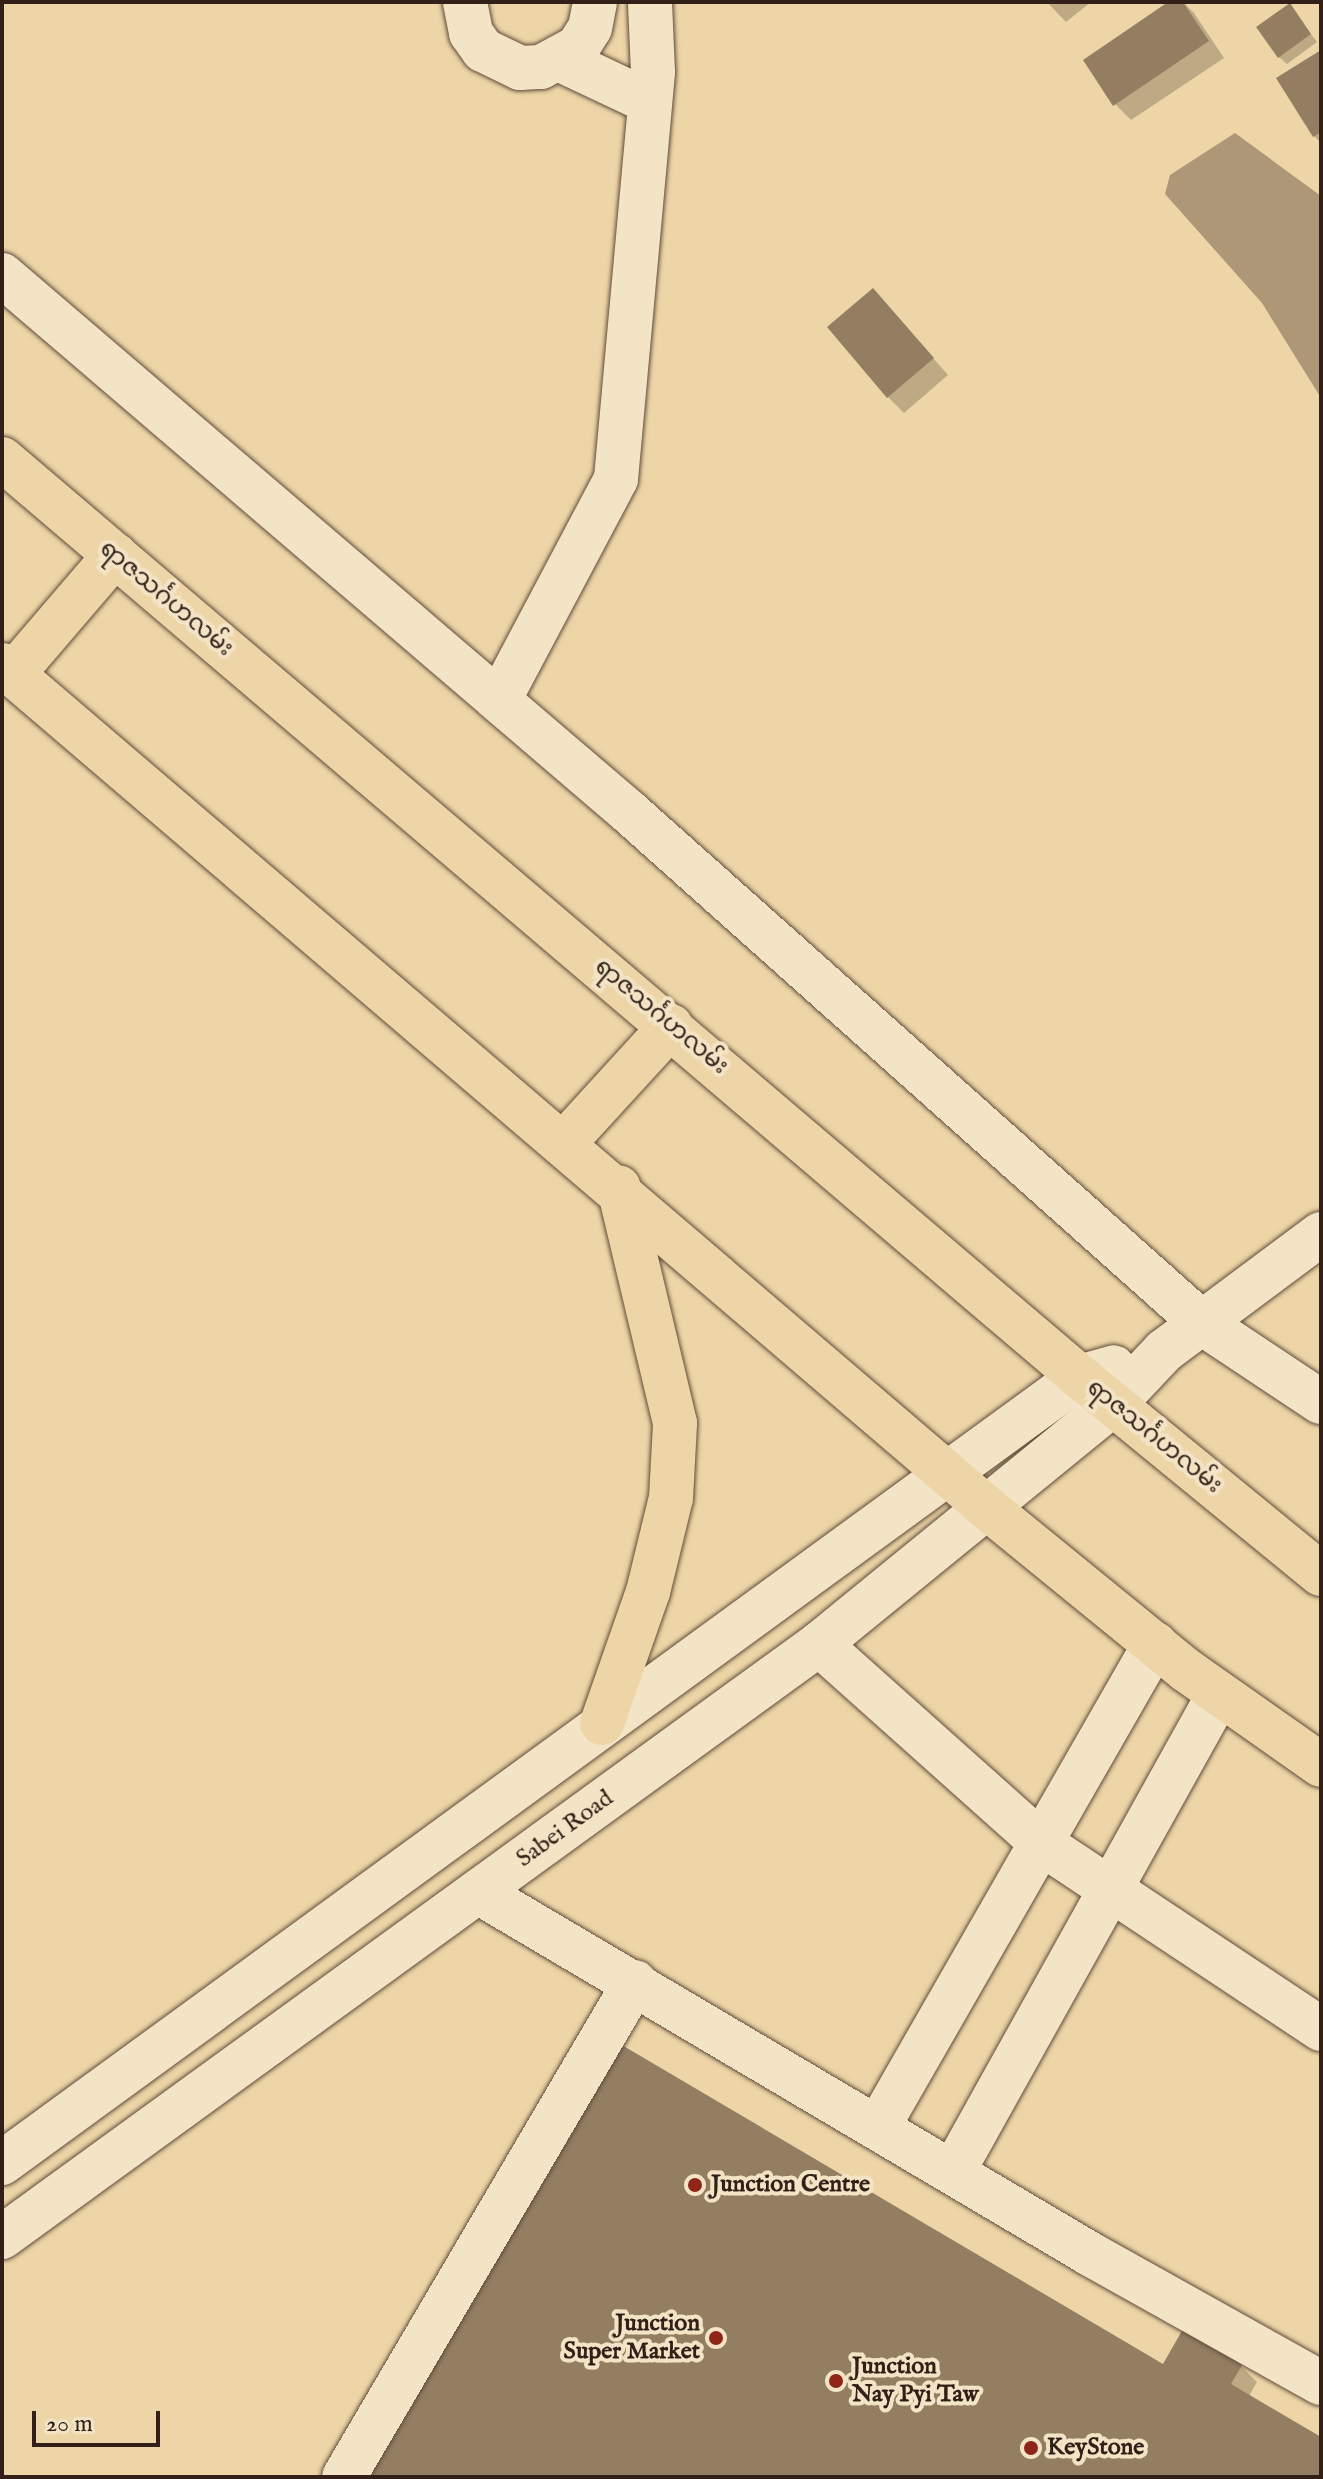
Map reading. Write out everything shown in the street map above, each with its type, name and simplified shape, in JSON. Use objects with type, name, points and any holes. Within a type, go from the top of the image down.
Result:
[{"type":"main road","name":"ရာဇသင်္ဂဟလမ်း","points":[[2,459],[1080,1377],[1321,1574]]},
{"type":"main road","points":[[115,555],[8,670],[619,1188],[986,1507],[1219,1694],[1321,1765]]},
{"type":"main road","points":[[565,1142],[671,1026]]},
{"type":"main road","points":[[602,1723],[648,1592],[671,1498],[675,1423],[664,1359],[632,1257],[619,1188]]},
{"type":"street","points":[[465,2],[471,33],[500,62],[541,67],[561,60],[590,28],[595,2]]},
{"type":"street","points":[[499,700],[616,479],[650,102],[650,2]]},
{"type":"street","points":[[561,60],[650,102]]},
{"type":"street","points":[[2,275],[499,700],[1202,1323],[1321,1402]]},
{"type":"street","points":[[54,2199],[12,2156],[1080,1377],[1164,1351],[1321,1234]]},
{"type":"street","name":"Sabei Road","points":[[2,2237],[819,1644],[1115,1403],[1164,1351]]},
{"type":"street","points":[[819,1644],[1044,1845],[1107,1890],[1321,2029]]},
{"type":"street","points":[[878,2127],[1044,1845],[1155,1644]]},
{"type":"street","points":[[953,2172],[1107,1890],[1219,1694]]},
{"type":"street","points":[[478,1892],[953,2172],[1321,2383]]},
{"type":"street","points":[[344,2477],[635,1982]]},
{"type":"shaded area","points":[[1235,133],[1321,196],[1321,398],[1262,303],[1165,194],[1170,175]]},
{"type":"building","points":[[1168,2],[1183,2],[1209,41],[1113,106],[1083,60]]},
{"type":"building","points":[[1290,3],[1311,34],[1278,58],[1256,27]]},
{"type":"building","points":[[1321,50],[1321,132],[1313,137],[1276,78]]},
{"type":"building","points":[[873,288],[934,358],[887,398],[827,327]]},
{"type":"building","name":"Junction Centre","points":[[615,2041],[1163,2364],[1183,2329],[1242,2365],[1231,2384],[1321,2437],[1321,2477],[357,2477]]},
{"type":"place","name":"Junction Centre","points":[[695,2185]]},
{"type":"place","name":"Junction Super Market","points":[[716,2338]]},
{"type":"place","name":"Junction Nay Pyi Taw","points":[[836,2381]]},
{"type":"place","name":"KeyStone","points":[[1031,2448]]}]
